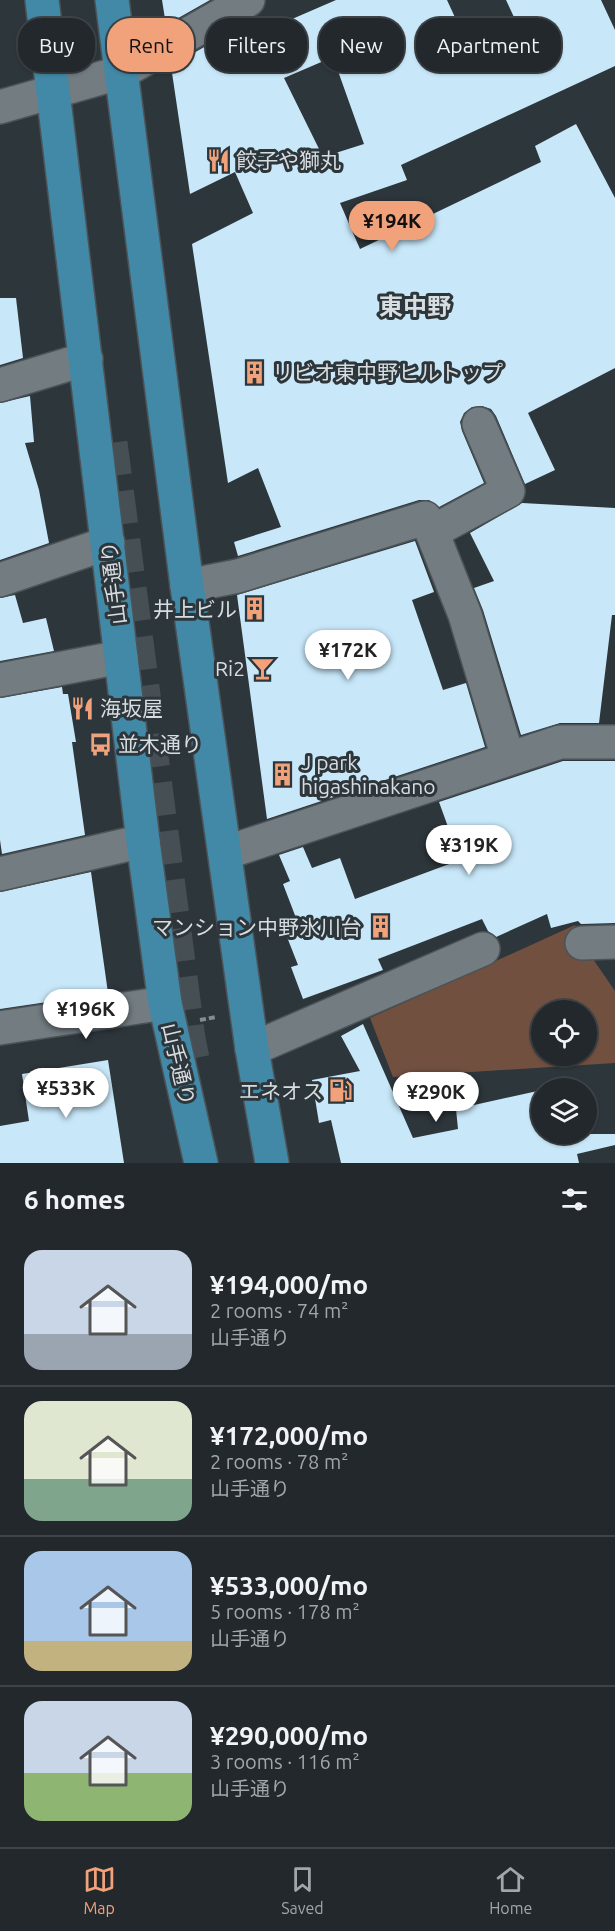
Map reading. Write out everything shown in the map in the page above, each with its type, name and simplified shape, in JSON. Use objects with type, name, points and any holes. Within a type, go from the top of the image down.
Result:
[{"type":"main road","name":"山手通り","points":[[42,0],[143,841],[168,1015],[201,1163]]},
{"type":"main road","points":[[112,0],[114,18]]},
{"type":"main road","points":[[122,72],[187,586],[252,1049],[272,1163]]},
{"type":"street","points":[[194,31],[248,0]]},
{"type":"street","points":[[6,105],[122,72]]},
{"type":"street","points":[[0,385],[86,359]]},
{"type":"street","points":[[432,532],[508,491],[479,424]]},
{"type":"street","points":[[187,586],[238,576],[425,518],[465,615],[508,758]]},
{"type":"street","points":[[0,580],[108,543]]},
{"type":"street","points":[[0,680],[121,657]]},
{"type":"street","points":[[225,853],[560,742],[615,742]]},
{"type":"street","points":[[0,874],[143,841]]},
{"type":"street","points":[[582,943],[615,942]]},
{"type":"street","points":[[252,1049],[483,949]]},
{"type":"street","points":[[0,1028],[168,1015]]},
{"type":"path","points":[[168,1015],[247,1011]]},
{"type":"shaded area","points":[[575,925],[582,943],[615,991],[615,1063],[597,1064],[597,1000],[531,1000],[531,1066],[567,1066],[393,1077],[370,1018]]},
{"type":"building","points":[[162,0],[210,0],[178,18],[165,18]]},
{"type":"building","points":[[336,0],[447,0],[455,18],[416,18],[416,72],[561,72],[561,18],[514,18],[506,0],[601,0],[615,30],[615,66],[401,165],[407,180],[340,203],[360,249],[541,162],[535,146],[576,124],[615,198],[615,368],[528,413],[555,470],[525,484],[496,416],[491,409],[482,406],[472,407],[464,413],[460,422],[484,483],[439,507],[429,500],[419,500],[238,556],[234,542],[281,527],[258,468],[228,483],[192,244],[253,213],[235,172],[190,194],[172,72],[194,72],[194,53],[206,46],[206,72],[298,72],[284,78],[323,157],[364,144],[338,72],[404,72],[404,18],[319,18],[319,63],[307,68],[307,18],[294,18]]},
{"type":"building","points":[[0,298],[16,298],[23,358],[0,365]]},
{"type":"building","points":[[30,396],[34,442],[25,443],[39,490],[49,543],[0,560],[0,403]]},
{"type":"building","points":[[522,503],[615,508],[615,615],[612,615],[599,723],[560,723],[521,735],[483,610],[474,588],[494,581],[470,533]]},
{"type":"building","points":[[415,541],[434,592],[412,600],[443,690],[466,683],[485,747],[267,819],[237,595]]},
{"type":"building","points":[[15,595],[23,623],[46,618],[54,651],[0,661],[0,598]]},
{"type":"building","points":[[62,687],[63,694],[68,694],[76,742],[72,742],[85,835],[2,854],[0,840],[0,698]]},
{"type":"building","points":[[563,761],[615,761],[615,923],[581,924],[578,921],[551,928],[547,914],[496,937],[488,931],[482,919],[378,959],[383,970],[303,999],[291,967],[298,965],[287,937],[301,931],[283,884],[290,881],[279,855],[303,847],[312,868],[340,858],[355,899],[460,860],[439,802]]},
{"type":"building","points":[[91,872],[108,993],[0,1009],[0,892]]},
{"type":"building","points":[[363,1024],[413,1138],[458,1129],[456,1109],[531,1092],[531,1144],[597,1144],[597,1134],[615,1134],[615,1145],[577,1154],[579,1163],[341,1163],[331,1120],[319,1123],[312,1080],[360,1071],[341,1036]]},
{"type":"building","points":[[108,1060],[124,1163],[0,1163],[0,1126],[29,1121],[22,1074]]},
{"type":"tunnel","points":[[111,443],[189,1039],[196,1073]]},
{"type":"place","name":"餃子や獅丸","points":[[218,160]]},
{"type":"place","name":"リビオ東中野ヒルトップ","points":[[254,372]]},
{"type":"place","name":"井上ビル","points":[[255,609]]},
{"type":"place","name":"Ri2","points":[[263,668]]},
{"type":"place","name":"海坂屋","points":[[82,708]]},
{"type":"place","name":"並木通り","points":[[100,744]]},
{"type":"place","name":"J park higashinakano","points":[[283,774]]},
{"type":"place","name":"マンション中野氷川台","points":[[380,927]]},
{"type":"place","name":"エネオス","points":[[341,1091]]},
{"type":"district","name":"東中野","points":[[415,306]]}]
